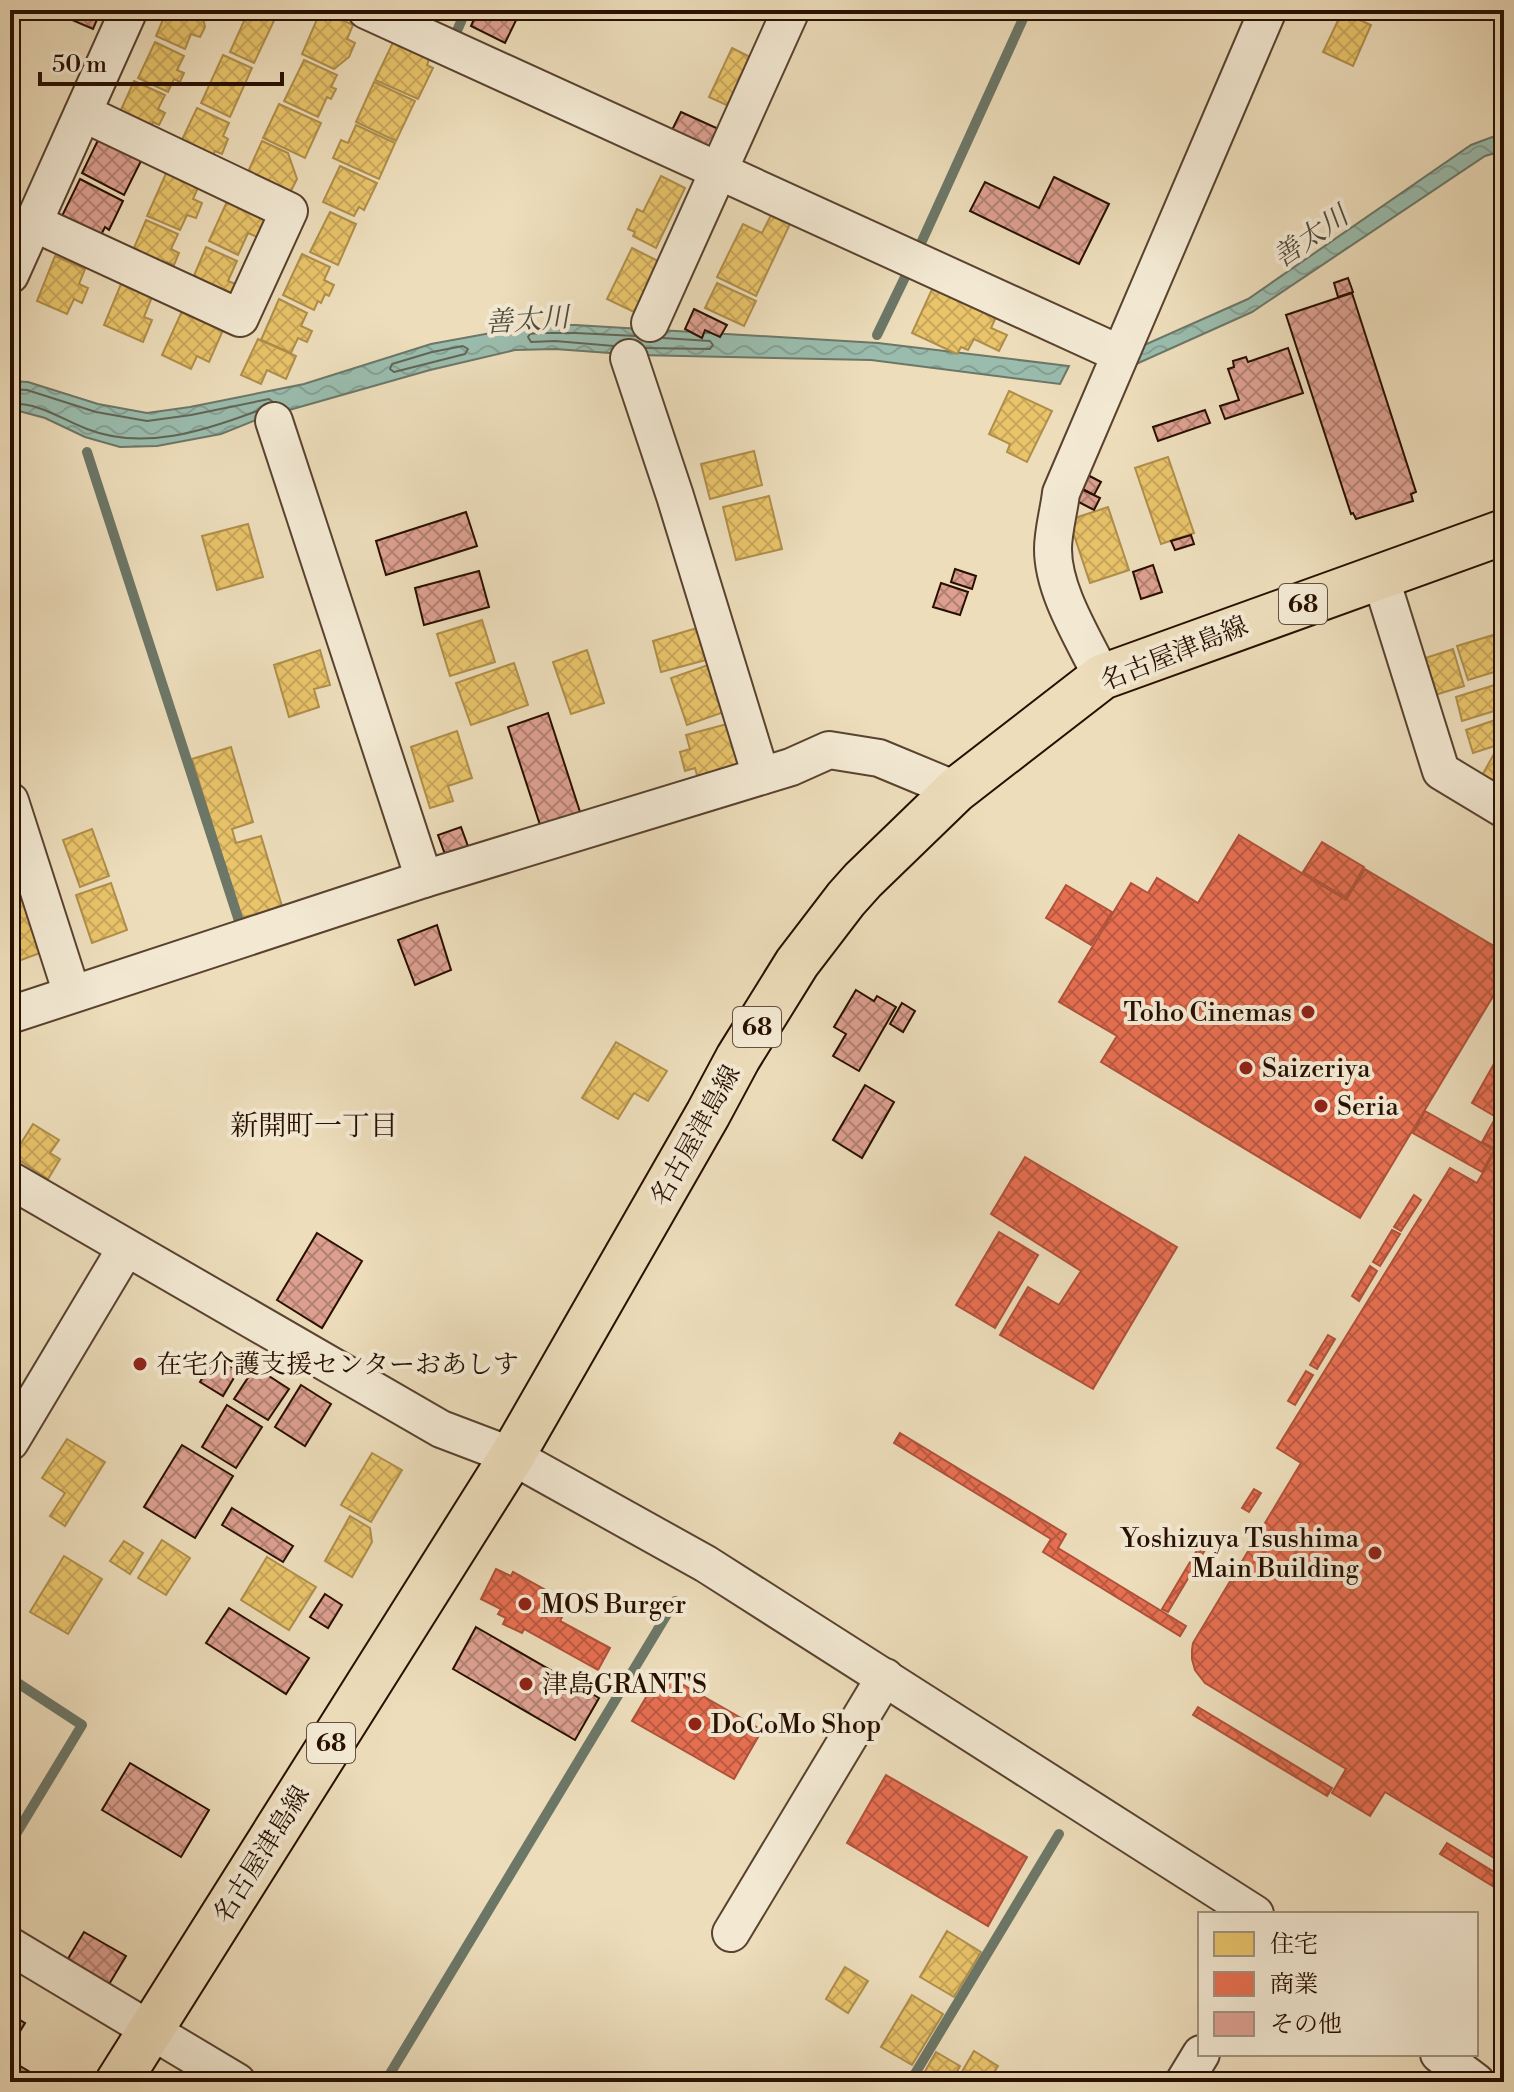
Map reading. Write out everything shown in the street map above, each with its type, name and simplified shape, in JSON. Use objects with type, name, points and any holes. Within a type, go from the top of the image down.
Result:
[{"type":"main road","name":"名古屋津島線","points":[[151,2030],[512,1456],[738,1058],[797,963],[863,880],[956,790],[1102,677],[1504,532]]},
{"type":"main road","name":"68","points":[[118,2082],[151,2030]]},
{"type":"street","points":[[10,275],[129,10]]},
{"type":"street","points":[[366,10],[1120,354]]},
{"type":"street","points":[[650,323],[791,10]]},
{"type":"street","points":[[1102,677],[1057,578],[1053,548],[1061,493],[1268,10]]},
{"type":"street","points":[[34,223],[240,318],[289,211],[83,113]]},
{"type":"street","points":[[629,358],[761,776]]},
{"type":"street","points":[[274,421],[424,879]]},
{"type":"street","points":[[1380,576],[1441,771],[1504,809]]},
{"type":"street","points":[[10,1015],[424,879],[791,767],[829,750],[879,758],[956,790]]},
{"type":"street","points":[[10,801],[72,994]]},
{"type":"street","points":[[10,1180],[441,1429],[512,1456],[706,1564],[1252,1912]]},
{"type":"street","points":[[10,1442],[126,1248]]},
{"type":"street","points":[[731,1933],[885,1677]]},
{"type":"street","points":[[10,1946],[237,2082]]},
{"type":"street","points":[[1184,2082],[1200,2056]]},
{"type":"street","points":[[1442,2056],[1476,2082]]},
{"type":"water","points":[[1492,137],[1504,141],[1504,152],[1485,156],[1252,312],[1134,365],[1142,346],[1248,299],[1471,145]]},
{"type":"water","points":[[534,325],[878,343],[1069,366],[1060,384],[871,360],[515,350],[430,370],[261,418],[221,434],[157,446],[120,447],[85,437],[45,418],[19,411],[10,412],[10,381],[28,382],[98,404],[147,413],[304,384],[431,344]]},
{"type":"building: 住宅","points":[[167,10],[202,12],[205,27],[200,37],[191,34],[185,49],[156,36]]},
{"type":"building: 住宅","points":[[249,10],[279,10],[254,63],[230,52]]},
{"type":"building: 住宅","points":[[321,10],[353,25],[347,39],[355,43],[349,57],[334,69],[302,54]]},
{"type":"building: 住宅","points":[[1342,12],[1371,25],[1353,66],[1323,52]]},
{"type":"building: 住宅","points":[[396,36],[432,52],[427,65],[433,68],[418,99],[375,80]]},
{"type":"building: 住宅","points":[[155,42],[184,56],[177,70],[184,73],[180,82],[174,79],[168,92],[138,78]]},
{"type":"building: 住宅","points":[[732,48],[756,60],[733,108],[709,97]]},
{"type":"building: 住宅","points":[[223,55],[252,68],[230,117],[201,103]]},
{"type":"building: 住宅","points":[[304,60],[337,75],[331,87],[336,89],[331,99],[327,97],[318,117],[284,101]]},
{"type":"building: 住宅","points":[[134,81],[165,95],[158,109],[165,113],[159,125],[153,122],[146,138],[115,123]]},
{"type":"building: 住宅","points":[[374,82],[415,101],[396,141],[356,122]]},
{"type":"building: 住宅","points":[[279,104],[321,123],[305,158],[263,138]]},
{"type":"building: 住宅","points":[[197,108],[229,123],[223,136],[228,139],[222,154],[215,151],[210,162],[178,148]]},
{"type":"building: 住宅","points":[[356,125],[395,143],[379,179],[333,158],[341,140],[348,143]]},
{"type":"building: 住宅","points":[[262,141],[288,153],[297,179],[285,203],[243,183]]},
{"type":"building: 住宅","points":[[340,166],[377,183],[364,210],[359,207],[354,216],[323,202]]},
{"type":"building: 住宅","points":[[168,169],[200,183],[193,199],[202,203],[196,218],[187,215],[180,230],[147,216]]},
{"type":"building: 住宅","points":[[661,176],[685,188],[656,248],[633,236],[635,232],[628,229],[637,209],[643,212]]},
{"type":"building: 住宅","points":[[230,195],[276,216],[265,240],[248,233],[238,255],[209,241]]},
{"type":"building: 住宅","points":[[330,212],[356,224],[338,265],[310,252]]},
{"type":"building: 住宅","points":[[771,215],[790,224],[756,296],[717,277],[743,224],[762,233]]},
{"type":"building: 住宅","points":[[146,220],[178,234],[171,249],[179,253],[174,265],[167,262],[159,278],[127,264]]},
{"type":"building: 住宅","points":[[206,247],[237,261],[228,281],[238,285],[228,307],[188,290]]},
{"type":"building: 住宅","points":[[632,248],[662,263],[638,314],[607,299]]},
{"type":"building: 住宅","points":[[302,254],[330,267],[324,280],[334,285],[329,296],[325,294],[314,310],[283,295]]},
{"type":"building: 住宅","points":[[55,256],[85,269],[79,284],[88,288],[82,303],[74,299],[67,314],[37,301]]},
{"type":"building: 住宅","points":[[717,283],[756,301],[744,326],[705,308]]},
{"type":"building: 住宅","points":[[121,284],[152,297],[144,317],[152,320],[143,342],[104,325]]},
{"type":"building: 住宅","points":[[934,285],[997,315],[991,328],[1007,335],[999,351],[974,339],[968,350],[961,347],[957,354],[912,333]]},
{"type":"building: 住宅","points":[[279,299],[307,313],[301,326],[312,331],[307,342],[298,338],[291,353],[261,340]]},
{"type":"building: 住宅","points":[[183,309],[224,328],[209,362],[197,356],[191,369],[162,355]]},
{"type":"building: 住宅","points":[[258,339],[296,356],[286,379],[267,370],[261,384],[241,375]]},
{"type":"building: 住宅","points":[[1009,391],[1052,411],[1027,462],[1007,452],[1010,444],[989,434]]},
{"type":"building: 住宅","points":[[754,451],[762,485],[710,499],[701,464]]},
{"type":"building: 住宅","points":[[1168,457],[1194,533],[1161,544],[1135,468]]},
{"type":"building: 住宅","points":[[769,496],[782,549],[736,560],[723,507]]},
{"type":"building: 住宅","points":[[1108,507],[1129,570],[1090,583],[1069,520]]},
{"type":"building: 住宅","points":[[248,524],[263,577],[217,590],[202,536]]},
{"type":"building: 住宅","points":[[482,620],[495,662],[450,676],[437,634]]},
{"type":"building: 住宅","points":[[697,628],[706,660],[661,672],[653,641]]},
{"type":"building: 住宅","points":[[1493,635],[1504,669],[1468,680],[1457,646]]},
{"type":"building: 住宅","points":[[1453,649],[1464,686],[1435,695],[1416,661]]},
{"type":"building: 住宅","points":[[320,650],[330,685],[314,689],[319,707],[289,717],[274,665]]},
{"type":"building: 住宅","points":[[587,650],[604,703],[571,714],[553,662]]},
{"type":"building: 住宅","points":[[514,663],[528,705],[471,725],[456,683]]},
{"type":"building: 住宅","points":[[708,665],[724,712],[687,725],[671,678]]},
{"type":"building: 住宅","points":[[1501,683],[1504,708],[1462,721],[1456,697]]},
{"type":"building: 住宅","points":[[1504,717],[1504,743],[1473,753],[1466,730]]},
{"type":"building: 住宅","points":[[727,724],[741,775],[700,786],[695,768],[685,771],[680,752],[690,749],[686,735]]},
{"type":"building: 住宅","points":[[457,731],[472,778],[448,786],[453,801],[430,808],[411,747]]},
{"type":"building: 住宅","points":[[231,747],[253,822],[232,829],[236,843],[261,836],[285,916],[255,926],[252,915],[241,918],[192,759]]},
{"type":"building: 住宅","points":[[1504,750],[1504,791],[1480,779],[1494,754]]},
{"type":"building: 住宅","points":[[92,829],[109,876],[80,887],[63,840]]},
{"type":"building: 住宅","points":[[10,866],[43,952],[10,964]]},
{"type":"building: 住宅","points":[[111,883],[127,930],[92,943],[76,895]]},
{"type":"building: 住宅","points":[[616,1042],[667,1071],[648,1101],[634,1093],[618,1119],[582,1098]]},
{"type":"building: 住宅","points":[[33,1124],[59,1140],[50,1153],[60,1159],[48,1179],[13,1156]]},
{"type":"building: 住宅","points":[[67,1439],[105,1462],[65,1526],[50,1516],[65,1493],[42,1478]]},
{"type":"building: 住宅","points":[[372,1453],[402,1470],[371,1522],[341,1505]]},
{"type":"building: 住宅","points":[[350,1516],[370,1528],[372,1542],[352,1577],[325,1561]]},
{"type":"building: 住宅","points":[[162,1540],[190,1558],[166,1595],[138,1578]]},
{"type":"building: 住宅","points":[[124,1541],[143,1553],[130,1574],[110,1561]]},
{"type":"building: 住宅","points":[[64,1556],[102,1579],[68,1634],[30,1612]]},
{"type":"building: 住宅","points":[[267,1557],[316,1587],[289,1630],[241,1600]]},
{"type":"building: 住宅","points":[[947,1931],[981,1952],[954,1997],[920,1977]]},
{"type":"building: 住宅","points":[[845,1967],[868,1981],[848,2013],[826,1999]]},
{"type":"building: 住宅","points":[[912,1995],[943,2014],[912,2065],[881,2047]]},
{"type":"building: 住宅","points":[[974,2051],[998,2066],[988,2082],[956,2082]]},
{"type":"building: 住宅","points":[[936,2052],[960,2066],[951,2082],[919,2082]]},
{"type":"building: 商業","points":[[1239,835],[1346,900],[1365,869],[1504,952],[1504,978],[1360,1218],[1101,1062],[1117,1036],[1059,1002],[1131,883],[1148,893],[1157,878],[1198,903]]},
{"type":"building: 商業","points":[[1322,842],[1364,867],[1346,898],[1303,872]]},
{"type":"building: 商業","points":[[1066,885],[1112,912],[1091,945],[1046,918]]},
{"type":"building: 商業","points":[[1504,1046],[1504,1132],[1495,1149],[1482,1142],[1496,1117],[1472,1103]]},
{"type":"building: 商業","points":[[1425,1111],[1494,1150],[1482,1172],[1413,1133]]},
{"type":"building: 商業","name":"Yoshizuya Tsushima Main Building","points":[[1504,1136],[1504,1864],[1385,1792],[1370,1816],[1332,1793],[1346,1769],[1205,1683],[1195,1670],[1192,1650],[1193,1643],[1301,1463],[1277,1448],[1450,1168],[1477,1183]]},
{"type":"building: 商業","points":[[1025,1157],[1177,1247],[1093,1389],[1000,1335],[1028,1287],[1059,1305],[1081,1271],[991,1214]]},
{"type":"building: 商業","points":[[1414,1195],[1421,1200],[1401,1231],[1394,1227]]},
{"type":"building: 商業","points":[[1392,1230],[1400,1234],[1380,1266],[1373,1262]]},
{"type":"building: 商業","points":[[999,1232],[1038,1255],[995,1328],[956,1305]]},
{"type":"building: 商業","points":[[1370,1266],[1377,1271],[1359,1301],[1352,1296]]},
{"type":"building: 商業","points":[[1328,1335],[1335,1339],[1317,1369],[1310,1365]]},
{"type":"building: 商業","points":[[1306,1371],[1313,1375],[1295,1405],[1288,1401]]},
{"type":"building: 商業","points":[[900,1433],[1066,1534],[1058,1548],[1186,1626],[1180,1636],[1043,1552],[1051,1539],[894,1443]]},
{"type":"building: 商業","points":[[1254,1489],[1261,1493],[1249,1512],[1242,1508]]},
{"type":"building: 商業","points":[[1199,1547],[1205,1550],[1168,1612],[1162,1609]]},
{"type":"building: 商業","points":[[496,1569],[511,1576],[513,1572],[569,1603],[560,1621],[610,1648],[598,1670],[524,1629],[522,1633],[503,1624],[506,1618],[498,1614],[501,1609],[481,1599]]},
{"type":"building: 商業","points":[[661,1672],[762,1730],[734,1779],[632,1721]]},
{"type":"building: 商業","points":[[1198,1707],[1332,1788],[1327,1796],[1193,1715]]},
{"type":"building: 商業","points":[[886,1775],[1027,1857],[988,1926],[847,1843]]},
{"type":"building: 商業","points":[[1447,1843],[1504,1878],[1504,1893],[1440,1854]]},
{"type":"building: その他","points":[[49,10],[101,10],[93,29]]},
{"type":"building: その他","points":[[478,10],[521,10],[505,43],[471,26]]},
{"type":"building: その他","points":[[681,112],[723,131],[713,152],[671,132]]},
{"type":"building: その他","points":[[100,136],[143,157],[124,195],[82,173]]},
{"type":"building: その他","points":[[1054,177],[1109,204],[1079,264],[970,211],[985,182],[1039,208]]},
{"type":"building: その他","points":[[80,179],[123,201],[109,230],[105,227],[100,237],[61,218]]},
{"type":"building: その他","points":[[1348,278],[1353,292],[1338,297],[1334,283]]},
{"type":"building: その他","points":[[1352,293],[1416,492],[1411,494],[1413,501],[1356,519],[1351,514],[1286,315]]},
{"type":"building: その他","points":[[694,309],[727,325],[720,337],[705,330],[702,338],[685,329]]},
{"type":"building: その他","points":[[1288,348],[1303,393],[1225,419],[1220,406],[1239,400],[1228,369],[1234,367],[1233,361],[1246,357],[1248,362]]},
{"type":"building: その他","points":[[1205,410],[1210,423],[1158,441],[1153,427]]},
{"type":"building: その他","points":[[1084,473],[1101,482],[1094,495],[1077,486]]},
{"type":"building: その他","points":[[1077,487],[1100,498],[1094,510],[1071,498]]},
{"type":"building: その他","points":[[466,512],[477,546],[386,575],[376,541]]},
{"type":"building: その他","points":[[1191,535],[1194,544],[1175,550],[1171,541]]},
{"type":"building: その他","points":[[1153,565],[1162,592],[1141,599],[1133,572]]},
{"type":"building: その他","points":[[955,569],[976,576],[972,589],[951,582]]},
{"type":"building: その他","points":[[479,571],[489,607],[424,625],[415,588]]},
{"type":"building: その他","points":[[941,583],[968,592],[960,615],[933,607]]},
{"type":"building: その他","points":[[548,713],[582,818],[542,831],[508,727]]},
{"type":"building: その他","points":[[461,827],[469,849],[446,857],[438,835]]},
{"type":"building: その他","points":[[437,925],[451,970],[415,985],[398,940]]},
{"type":"building: その他","points":[[856,990],[874,1001],[877,996],[896,1007],[859,1071],[833,1056],[846,1034],[834,1027]]},
{"type":"building: その他","points":[[902,1003],[915,1011],[903,1032],[890,1024]]},
{"type":"building: その他","points":[[865,1085],[894,1102],[862,1158],[833,1140]]},
{"type":"building: その他","points":[[317,1233],[362,1261],[322,1328],[277,1300]]},
{"type":"building: その他","points":[[215,1357],[238,1371],[223,1396],[200,1382]]},
{"type":"building: その他","points":[[255,1367],[289,1389],[268,1420],[234,1399]]},
{"type":"building: その他","points":[[301,1385],[331,1404],[305,1446],[275,1427]]},
{"type":"building: その他","points":[[227,1405],[262,1427],[236,1468],[202,1447]]},
{"type":"building: その他","points":[[182,1445],[233,1476],[195,1538],[144,1507]]},
{"type":"building: その他","points":[[232,1508],[293,1546],[283,1562],[222,1525]]},
{"type":"building: その他","points":[[325,1594],[342,1605],[328,1628],[310,1617]]},
{"type":"building: その他","points":[[229,1608],[309,1658],[286,1694],[206,1643]]},
{"type":"building: その他","name":"津島GRANT'S","points":[[476,1627],[599,1698],[575,1740],[453,1669]]},
{"type":"building: その他","points":[[130,1763],[209,1810],[181,1857],[102,1810]]},
{"type":"building: その他","points":[[84,1932],[126,1956],[108,1986],[66,1962]]},
{"type":"building: その他","points":[[10,2014],[25,2023],[13,2043],[10,2041]]},
{"type":"building: その他","points":[[10,2060],[45,2081],[10,2082]]},
{"type":"waterway","points":[[453,40],[466,10]]},
{"type":"waterway","points":[[917,252],[1027,10]]},
{"type":"waterway","points":[[877,335],[908,271]]},
{"type":"waterway","points":[[87,452],[240,924]]},
{"type":"waterway","points":[[385,2082],[675,1601]]},
{"type":"waterway","points":[[10,1678],[82,1725],[10,1844]]},
{"type":"waterway","points":[[910,2082],[1059,1834]]},
{"type":"place","name":"Toho Cinemas","points":[[1308,1012]]},
{"type":"place","name":"Saizeriya","points":[[1246,1068]]},
{"type":"place","name":"Seria","points":[[1321,1106]]},
{"type":"place","name":"在宅介護支援センターおあしす","points":[[140,1364]]},
{"type":"place","name":"Yoshizuya Tsushima Main Building","points":[[1375,1553]]},
{"type":"place","name":"MOS Burger","points":[[525,1604]]},
{"type":"place","name":"津島GRANT'S","points":[[526,1684]]},
{"type":"place","name":"DoCoMo Shop","points":[[695,1724]]},
{"type":"district","name":"新開町一丁目","points":[[314,1125]]},
{"type":"water label","name":"善太川","points":[[1310,236]]},
{"type":"water label","name":"善太川","points":[[527,319]]}]
